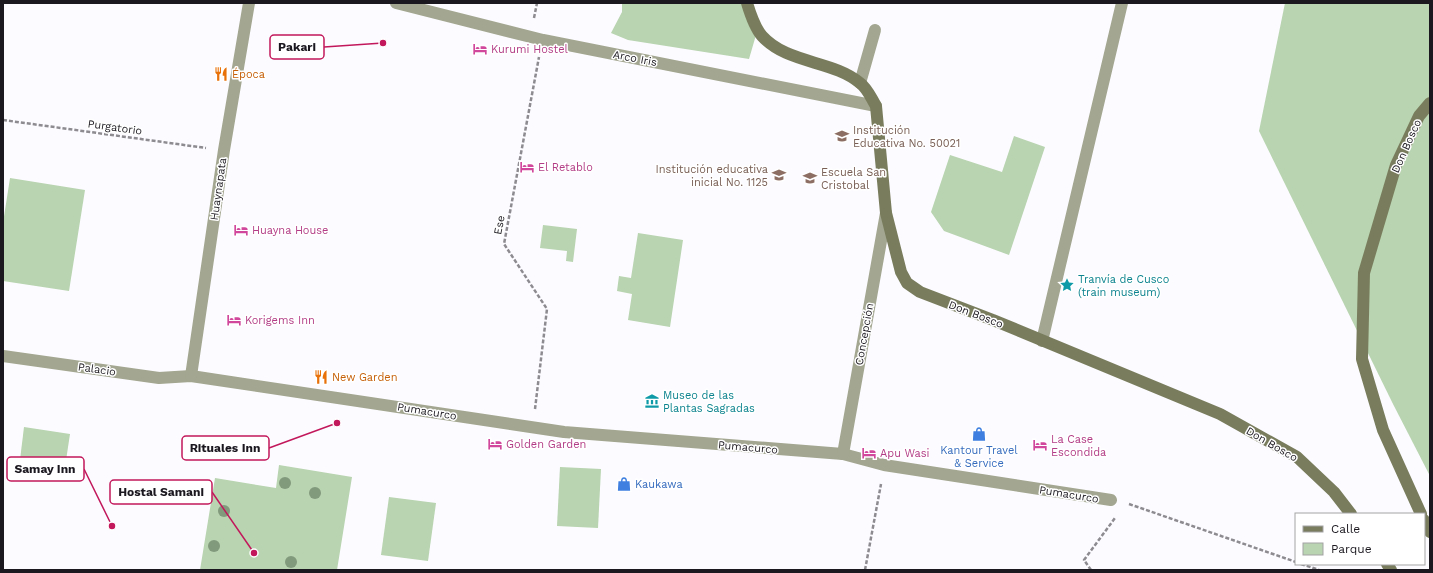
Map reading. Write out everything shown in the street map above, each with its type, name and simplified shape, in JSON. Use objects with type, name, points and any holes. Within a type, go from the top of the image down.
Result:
[{"type":"street","name":"Huaynapata","points":[[191,376],[224,150],[249,3]]},
{"type":"street","name":"Arco Iris","points":[[396,3],[543,40],[876,106]]},
{"type":"street","name":"Don Bosco","points":[[747,3],[761,35],[779,50],[833,69],[860,83],[869,93],[876,106],[886,213],[901,272],[907,283],[920,292],[1042,340],[1220,414],[1297,457],[1334,492],[1350,513]]},
{"type":"street","points":[[1042,340],[1122,3]]},
{"type":"street","points":[[860,83],[875,30]]},
{"type":"street","name":"Don Bosco","points":[[1421,513],[1383,430],[1362,359],[1362,343],[1364,273],[1396,165],[1419,116],[1430,103]]},
{"type":"street","name":"Concepción","points":[[842,454],[886,213]]},
{"type":"street","name":"Palacio","points":[[3,356],[159,378],[191,376]]},
{"type":"street","name":"Pumacurco","points":[[191,376],[564,432],[842,454],[884,465],[1111,500]]},
{"type":"street","points":[[1425,522],[1430,532]]},
{"type":"path","name":"Ese","points":[[532,427],[547,309],[504,244],[543,40]]},
{"type":"path","name":"Purgatorio","points":[[3,120],[224,150]]},
{"type":"path","points":[[865,570],[884,465]]},
{"type":"path","name":"Pumacurco","points":[[1111,500],[1125,503],[1295,562]]},
{"type":"path","points":[[1091,570],[1084,560],[1125,503]]},
{"type":"path","points":[[1304,565],[1319,570]]},
{"type":"green space","points":[[622,3],[741,3],[756,35],[749,59],[628,40],[611,33],[622,12]]},
{"type":"green space","points":[[1285,3],[1430,3],[1430,476],[1259,131]]},
{"type":"green space","points":[[1014,136],[1045,147],[1009,255],[944,231],[931,212],[950,155],[1002,172]]},
{"type":"green space","points":[[10,178],[85,190],[69,291],[3,281],[3,223]]},
{"type":"green space","points":[[543,225],[577,229],[573,262],[566,261],[567,251],[540,248]]},
{"type":"green space","points":[[638,233],[683,240],[670,327],[628,320],[632,294],[617,291],[619,276],[631,278]]},
{"type":"green space","points":[[24,427],[70,434],[65,467],[20,460]]},
{"type":"green space","points":[[279,465],[352,477],[337,570],[200,570],[215,478],[276,488]]},
{"type":"green space","points":[[560,467],[601,469],[598,528],[557,526]]},
{"type":"green space","points":[[389,497],[436,503],[428,561],[381,555]]},
{"type":"place","name":"Pakari","points":[[383,43]]},
{"type":"place","name":"Kurumi Hostel","points":[[480,49]]},
{"type":"place","name":"Época","points":[[221,74]]},
{"type":"place","name":"Institución Educativa No. 50021","points":[[842,136]]},
{"type":"place","name":"El Retablo","points":[[527,167]]},
{"type":"place","name":"Institución educativa inicial No. 1125","points":[[779,175]]},
{"type":"place","name":"Escuela San Cristobal","points":[[810,178]]},
{"type":"place","name":"Huayna House","points":[[241,230]]},
{"type":"place","name":"Tranvía de Cusco (train museum)","points":[[1067,285]]},
{"type":"place","name":"Korigems Inn","points":[[234,320]]},
{"type":"place","name":"New Garden","points":[[321,377]]},
{"type":"place","name":"Museo de las Plantas Sagradas","points":[[652,401]]},
{"type":"place","name":"Rituales Inn","points":[[337,423]]},
{"type":"place","name":"Kantour Travel & Service","points":[[979,434]]},
{"type":"place","name":"Golden Garden","points":[[495,444]]},
{"type":"place","name":"La Case Escondida","points":[[1040,445]]},
{"type":"place","name":"Apu Wasi","points":[[869,453]]},
{"type":"place","name":"Kaukawa","points":[[624,484]]},
{"type":"place","name":"Samay Inn","points":[[112,526]]},
{"type":"place","name":"Hostal Samani","points":[[254,553]]}]
